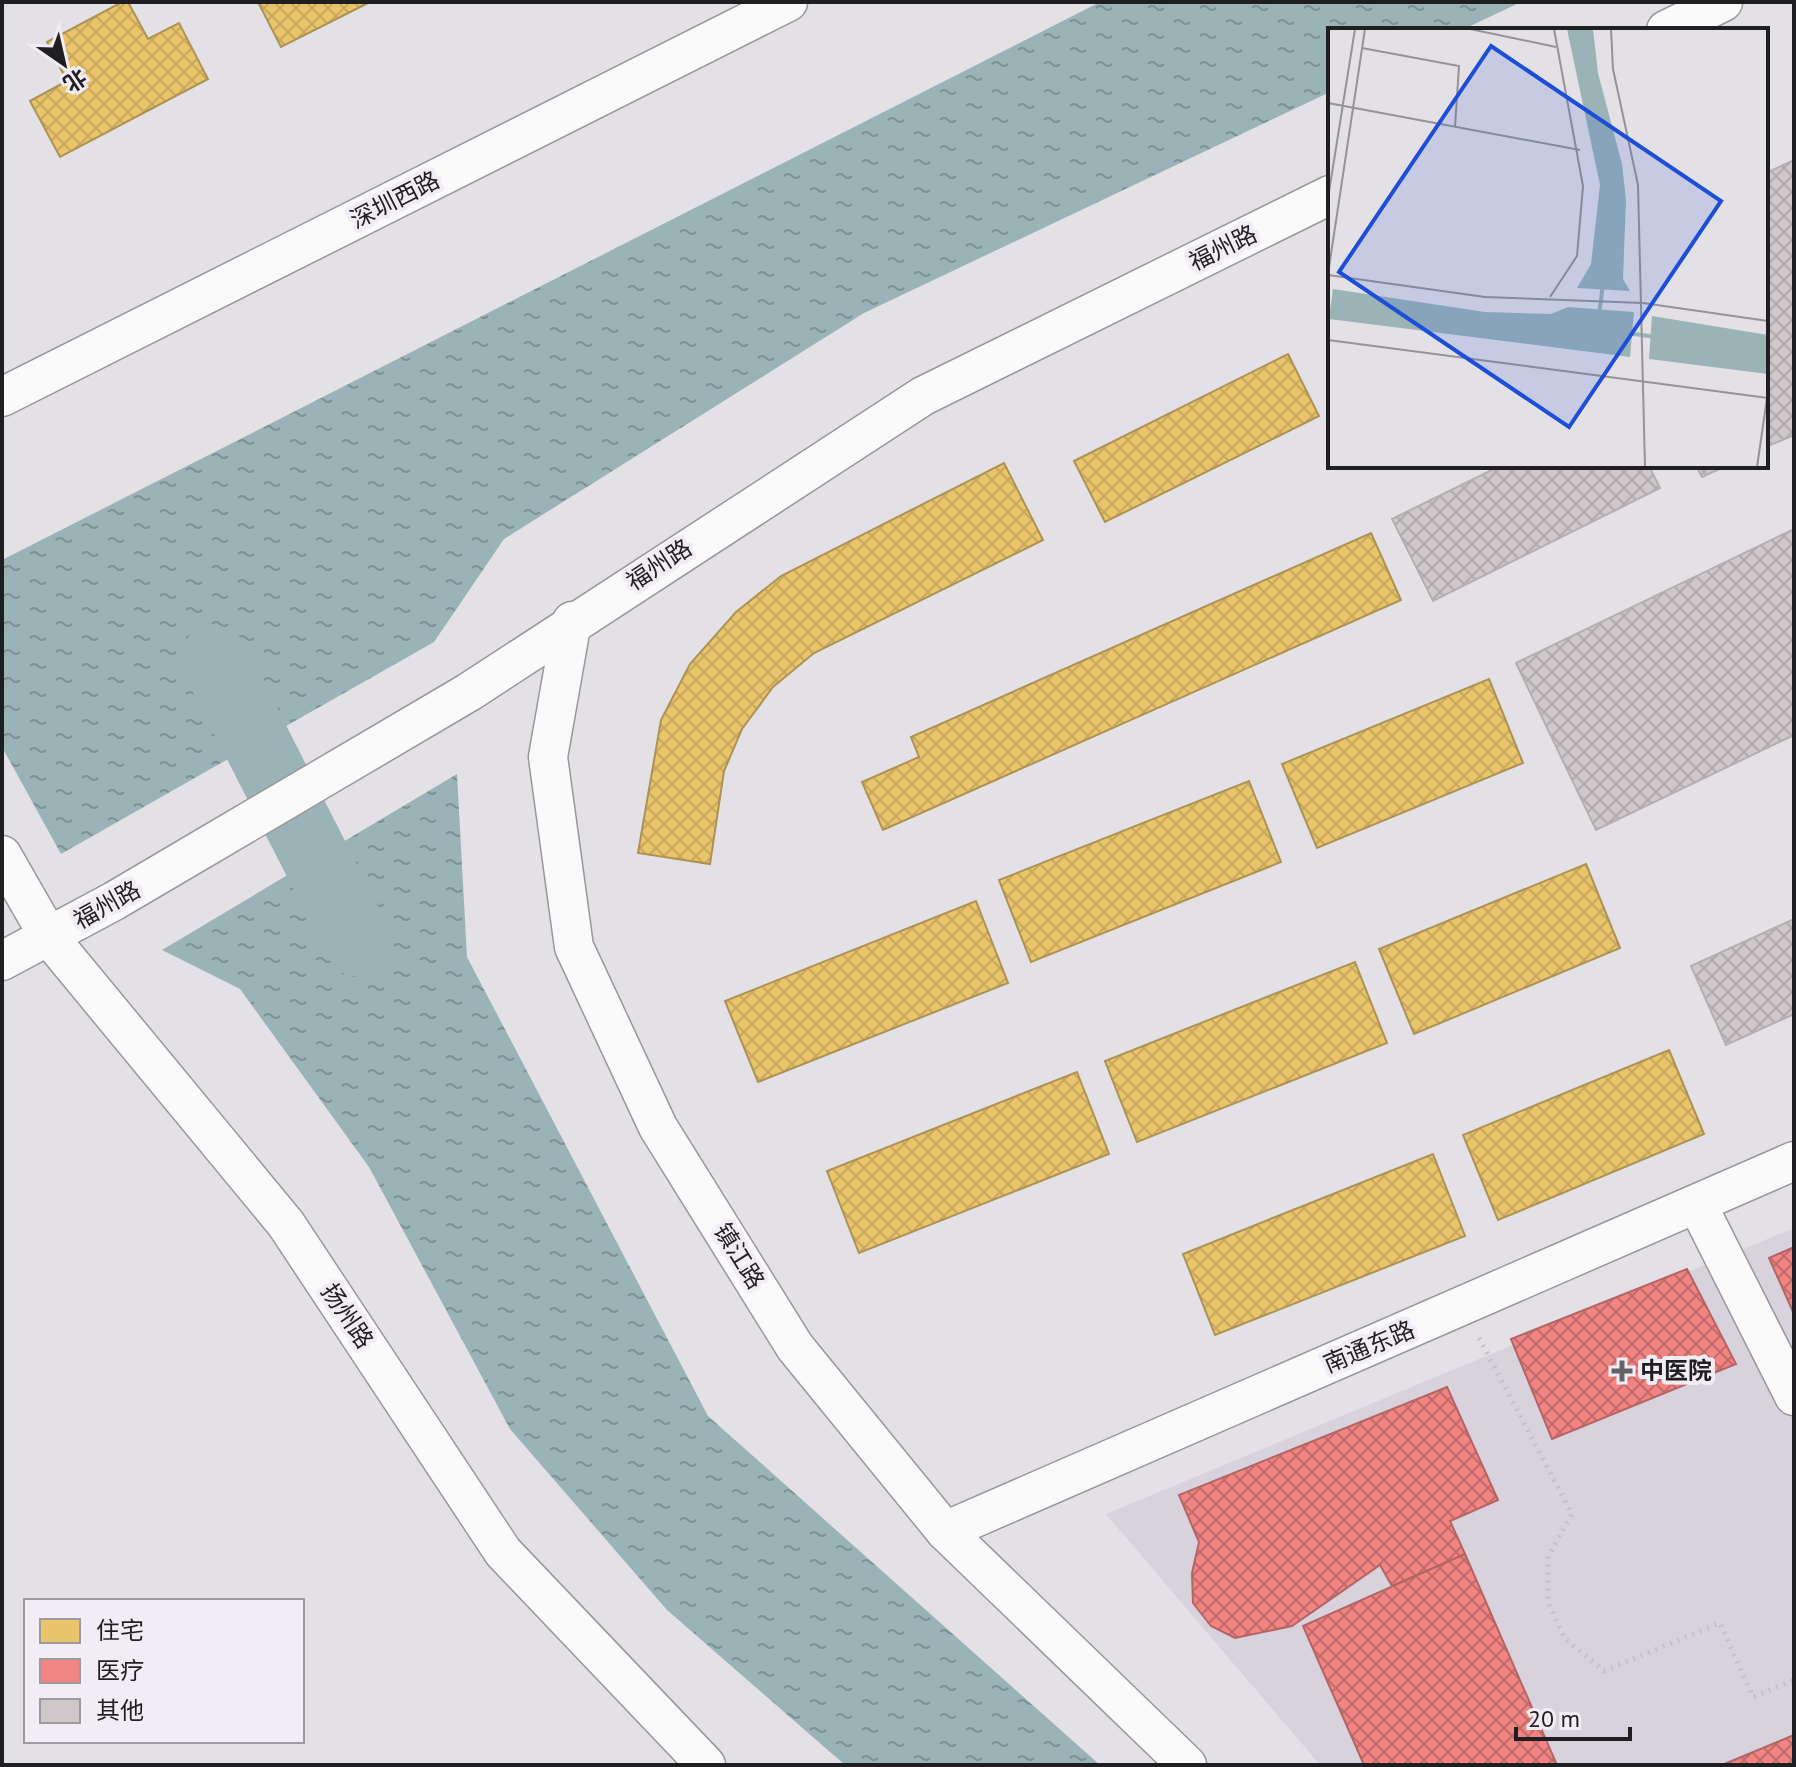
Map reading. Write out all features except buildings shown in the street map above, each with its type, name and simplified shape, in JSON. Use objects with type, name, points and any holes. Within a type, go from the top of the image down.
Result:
[{"type":"street","name":"深圳西路","points":[[2,397],[788,2]]},
{"type":"street","points":[[1670,28],[1723,2]]},
{"type":"street","name":"福州路","points":[[2,961],[114,901],[469,692],[572,621],[923,396],[1328,196]]},
{"type":"street","name":"镇江路","points":[[572,621],[548,757],[574,947],[658,1127],[795,1347],[945,1531],[1187,1765]]},
{"type":"street","name":"扬州路","points":[[9,867],[49,937],[286,1224],[503,1552],[706,1765]]},
{"type":"street","name":"南通东路","points":[[945,1531],[1794,1161]]},
{"type":"street","points":[[1697,1204],[1794,1396]]},
{"type":"path","points":[[1463,1306],[1572,1514],[1548,1557],[1548,1602],[1565,1639],[1604,1671],[1720,1623],[1753,1697],[1794,1680]]},
{"type":"shaded area","name":"中医院","points":[[1794,1228],[1794,1765],[1320,1765],[1106,1514]]},
{"type":"water","points":[[1100,2],[1521,2],[1466,28],[1328,28],[1328,93],[864,313],[504,539],[434,642],[61,854],[2,747],[2,560]]},
{"type":"water","points":[[457,774],[467,957],[708,1416],[1100,1765],[845,1765],[667,1610],[510,1429],[369,1167],[240,989],[162,950]]},
{"type":"waterway","points":[[214,659],[359,943]]},
{"type":"place","name":"中医院","points":[[1622,1371]]}]
